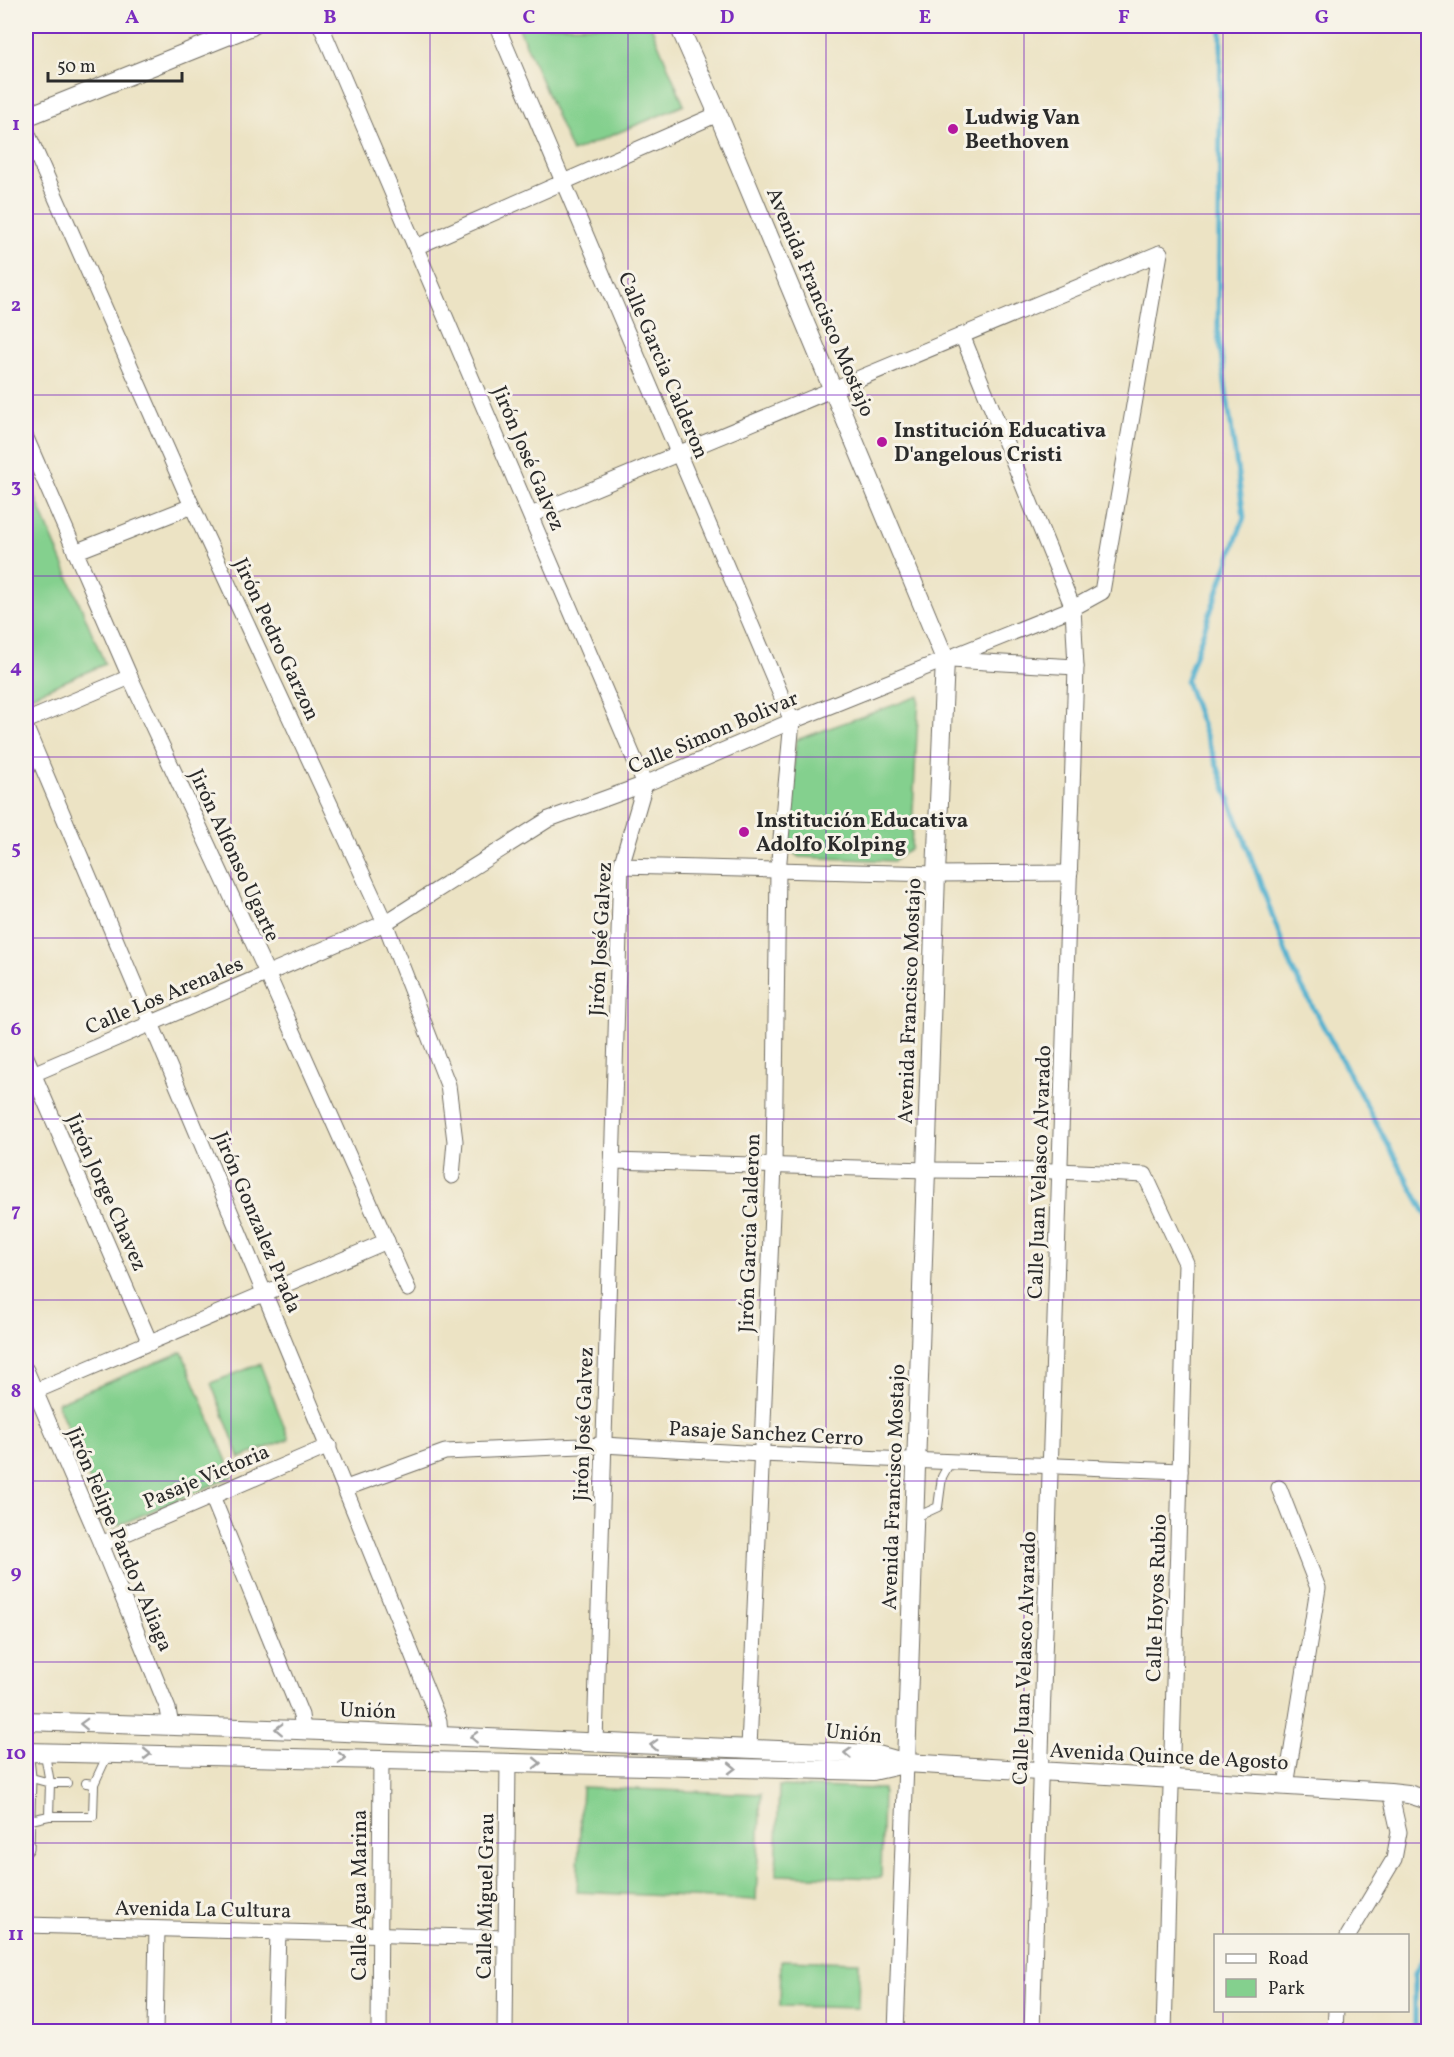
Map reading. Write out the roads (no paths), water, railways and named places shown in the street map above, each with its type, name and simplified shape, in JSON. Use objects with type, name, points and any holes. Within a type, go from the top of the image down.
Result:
[{"type":"street","points":[[26,117],[252,26]]},
{"type":"street","name":"Jirón José Galvez","points":[[321,26],[645,784],[621,866],[595,1742]]},
{"type":"street","name":"Calle Garcia Calderon","points":[[496,26],[792,721]]},
{"type":"street","name":"Avenida Francisco Mostajo","points":[[679,26],[718,114],[945,659],[896,2031]]},
{"type":"street","points":[[416,247],[718,114]]},
{"type":"street","name":"Jirón Pedro Garzon","points":[[26,130],[192,506],[385,922],[448,1085],[455,1141],[452,1176]]},
{"type":"street","name":"Calle Simon Bolivar","points":[[385,922],[549,819],[645,784],[792,721],[1073,608],[1102,592],[1160,253],[962,335]]},
{"type":"street","points":[[531,515],[962,335]]},
{"type":"street","name":"Calle Juan Velasco Alvarado","points":[[962,335],[1073,608],[1076,667],[1032,2031]]},
{"type":"street","name":"Jirón Alfonso Ugarte","points":[[26,438],[130,678],[267,973],[408,1289]]},
{"type":"street","points":[[75,552],[192,506]]},
{"type":"street","points":[[945,659],[1076,667]]},
{"type":"street","points":[[26,721],[130,678]]},
{"type":"street","name":"Jirón Garcia Calderon","points":[[749,1748],[774,1166],[778,871],[792,721]]},
{"type":"street","name":"Jirón Gonzalez Prada","points":[[26,728],[329,1446],[439,1721],[440,1736]]},
{"type":"street","points":[[621,866],[936,874],[1070,873]]},
{"type":"street","name":"Calle Los Arenales","points":[[29,1075],[385,922]]},
{"type":"street","name":"Jirón Jorge Chavez","points":[[26,1057],[29,1075],[150,1343]]},
{"type":"street","points":[[612,1161],[927,1170],[1059,1171]]},
{"type":"street","name":"Calle Hoyos Rubio","points":[[1059,1171],[1145,1175],[1186,1263],[1164,2031]]},
{"type":"street","points":[[30,1393],[387,1241]]},
{"type":"street","name":"Jirón Felipe Pardo y Aliaga","points":[[26,1370],[30,1393],[101,1544],[168,1708],[171,1726]]},
{"type":"street","name":"Pasaje Sanchez Cerro","points":[[346,1488],[445,1452],[603,1445],[761,1455],[1180,1471]]},
{"type":"street","name":"Pasaje Victoria","points":[[101,1544],[329,1446]]},
{"type":"street","points":[[1278,1488],[1318,1588],[1286,1786]]},
{"type":"street","points":[[212,1496],[301,1715],[303,1730]]},
{"type":"street","name":"Unión","points":[[26,1721],[749,1748],[874,1754],[906,1763]]},
{"type":"street","name":"Unión","points":[[26,1752],[873,1771],[906,1763]]},
{"type":"street","points":[[26,1759],[28,1776],[26,1848]]},
{"type":"street","name":"Calle Agua Marina","points":[[379,2031],[381,1759]]},
{"type":"street","name":"Calle Miguel Grau","points":[[505,2031],[508,1762]]},
{"type":"street","name":"Avenida Quince de Agosto","points":[[906,1763],[1390,1792],[1428,1800]]},
{"type":"street","points":[[1349,1934],[1394,1859],[1399,1832],[1390,1792]]},
{"type":"street","name":"Avenida La Cultura","points":[[26,1925],[506,1938]]},
{"type":"street","points":[[155,2031],[157,1929]]},
{"type":"street","points":[[275,2031],[278,1932]]},
{"type":"street","points":[[1335,2031],[1336,2012]]},
{"type":"lane","points":[[914,1518],[938,1507],[942,1476],[950,1462]]},
{"type":"lane","points":[[44,1752],[50,1783],[49,1816]]},
{"type":"lane","points":[[26,1821],[49,1816],[93,1816],[90,1784],[108,1753]]},
{"type":"lane","points":[[28,1776],[50,1783],[68,1783]]},
{"type":"waterway","points":[[1221,26],[1218,333],[1244,517],[1186,681],[1292,969],[1428,1218]]},
{"type":"waterway","points":[[1415,2032],[1415,1974],[1428,1949]]},
{"type":"place","name":"Ludwig Van Beethoven","points":[[953,129]]},
{"type":"place","name":"Institución Educativa D'angelous Cristi","points":[[882,442]]},
{"type":"place","name":"Institución Educativa Adolfo Kolping","points":[[744,832]]}]
